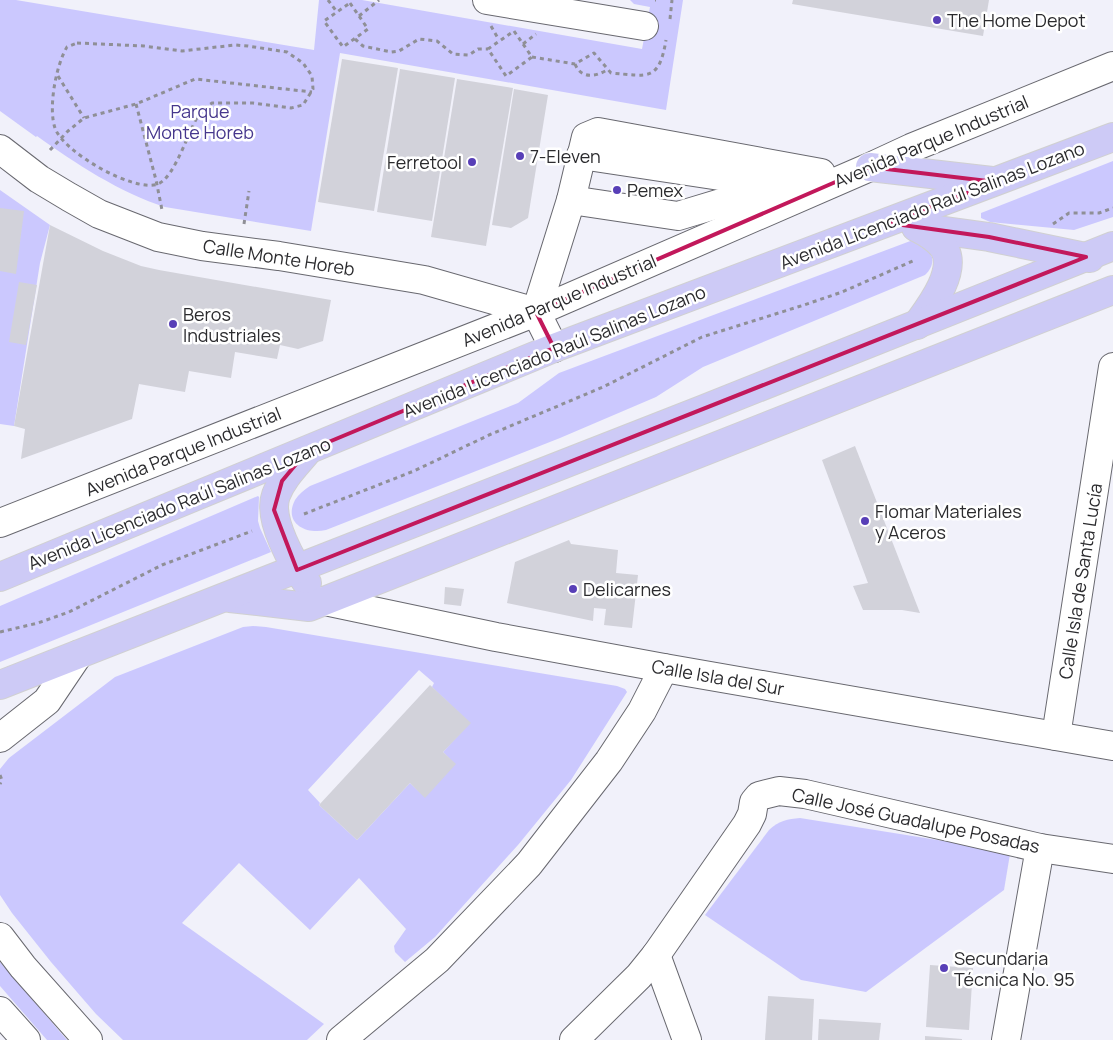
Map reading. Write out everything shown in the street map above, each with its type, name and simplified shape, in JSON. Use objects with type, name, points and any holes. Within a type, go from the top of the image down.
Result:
[{"type":"main road","name":"Avenida Licenciado Raúl Salinas Lozano","points":[[0,577],[554,348],[1113,137]]},
{"type":"main road","points":[[870,167],[996,182]]},
{"type":"main road","points":[[881,224],[989,237],[1113,264]]},
{"type":"main road","points":[[916,227],[939,242],[944,249],[947,262],[946,275],[937,296],[917,325]]},
{"type":"main road","points":[[0,685],[297,570],[1113,246]]},
{"type":"main road","points":[[226,598],[309,606],[325,601],[1113,290]]},
{"type":"main road","points":[[307,451],[282,482],[275,497],[274,510],[282,536],[297,570],[310,587],[325,601]]},
{"type":"street","points":[[487,10],[604,10],[644,26]]},
{"type":"street","name":"Avenida Parque Industrial","points":[[1,522],[536,312],[919,144],[1113,66]]},
{"type":"street","points":[[554,348],[536,312],[578,170],[598,132],[821,172]]},
{"type":"street","name":"Calle Monte Horeb","points":[[0,149],[39,179],[99,214],[158,237],[202,246],[279,256],[424,280],[536,312]]},
{"type":"street","points":[[578,170],[711,206],[821,172],[870,167]]},
{"type":"street","points":[[578,170],[780,185]]},
{"type":"street","points":[[578,170],[744,196]]},
{"type":"street","name":"Calle Isla de Santa Lucía","points":[[1056,736],[1113,367]]},
{"type":"street","name":"Calle Isla del Sur","points":[[325,601],[496,637],[664,668],[1113,746]]},
{"type":"street","points":[[0,738],[47,701],[78,655]]},
{"type":"street","points":[[341,1040],[437,960],[529,864],[609,761],[642,711],[664,668]]},
{"type":"street","name":"Calle José Guadalupe Posadas","points":[[574,1040],[639,976],[656,955],[747,824],[752,814],[755,799],[766,793],[779,791],[806,794],[1040,848],[1113,860]]},
{"type":"street","points":[[1006,1040],[1040,848]]},
{"type":"street","points":[[0,937],[23,967],[88,1040]]},
{"type":"street","points":[[656,955],[687,1040]]},
{"type":"street","points":[[0,1010],[26,1040]]},
{"type":"path","points":[[328,0],[337,12]]},
{"type":"path","points":[[359,16],[379,0]]},
{"type":"path","points":[[350,3],[359,16],[368,29],[343,47],[324,21],[350,3]]},
{"type":"path","points":[[487,10],[500,40]]},
{"type":"path","points":[[523,44],[543,29]]},
{"type":"path","points":[[354,39],[363,46],[391,52],[399,51],[419,39],[437,41],[448,52],[469,55],[478,49],[488,49],[514,31],[532,57]]},
{"type":"path","points":[[77,43],[144,46],[182,51],[236,45],[279,50],[287,52],[303,63],[312,76],[312,92],[303,105],[291,108],[253,103],[212,103],[198,116],[167,178],[157,184],[142,184],[127,180],[74,152],[55,130],[53,119],[54,96],[61,58],[66,47],[77,43]]},
{"type":"path","points":[[488,49],[506,76],[532,57],[575,64],[594,53],[607,70],[597,76],[585,75],[577,69],[575,64]]},
{"type":"path","points":[[57,75],[84,118]]},
{"type":"path","points":[[50,150],[84,118],[136,104],[195,79],[312,92]]},
{"type":"path","points":[[136,104],[162,210]]},
{"type":"path","points":[[244,224],[250,191]]},
{"type":"path","points":[[1048,225],[1055,224],[1069,213],[1099,213],[1113,208]]},
{"type":"path","points":[[304,514],[414,471],[489,435],[604,387],[702,337],[823,299],[915,260]]},
{"type":"path","points":[[0,632],[38,623],[69,612],[162,565],[253,531]]},
{"type":"path","points":[[0,775],[2,780],[0,784]]},
{"type":"highlighted area","points":[[870,167],[996,182],[888,223],[989,237],[1086,257],[297,570],[274,510],[282,481],[307,451],[554,348],[536,312]]},
{"type":"green space","name":"Parque Monte Horeb","points":[[0,0],[16,0],[314,50],[319,0],[362,0],[642,49],[650,7],[634,4],[630,0],[683,0],[666,110],[340,53],[311,231],[165,207],[149,201],[115,186],[36,137],[0,111]]},
{"type":"green space","points":[[1113,161],[1113,217],[1074,230],[990,222],[981,218],[981,213]]},
{"type":"green space","points":[[0,190],[50,225],[40,263],[14,426],[0,424]]},
{"type":"green space","points":[[913,240],[919,242],[931,254],[932,264],[925,275],[703,367],[656,397],[560,438],[326,530],[311,531],[298,526],[294,521],[292,508],[295,500],[310,486],[518,403],[559,373]]},
{"type":"green space","points":[[258,496],[258,521],[271,552],[0,662],[0,606]]},
{"type":"green space","points":[[243,627],[266,627],[617,686],[625,689],[627,692],[571,780],[518,845],[435,937],[405,962],[395,952],[394,946],[406,929],[359,878],[310,930],[239,863],[182,923],[324,1024],[307,1040],[123,1040],[96,1014],[51,962],[0,895],[0,769],[9,758],[115,677]],"holes":[[[419,670],[434,683],[432,687],[470,723],[443,752],[455,764],[425,797],[410,783],[357,840],[319,805],[320,803],[308,790]]]},
{"type":"green space","points":[[800,818],[975,846],[1010,854],[1004,890],[866,992],[801,980],[705,915],[769,830],[783,821]]},
{"type":"green space","points":[[0,962],[67,1040],[47,1040],[0,986]]},
{"type":"building","name":"The Home Depot","points":[[793,0],[989,0],[983,36],[792,4]]},
{"type":"building","points":[[342,59],[398,68],[374,211],[318,202]]},
{"type":"building","points":[[400,69],[455,78],[432,221],[377,212]]},
{"type":"building","name":"Ferretool","points":[[457,79],[513,88],[486,246],[431,237]]},
{"type":"building","name":"7-Eleven","points":[[514,89],[548,95],[528,218],[511,228],[492,225]]},
{"type":"building","points":[[0,208],[24,211],[16,274],[0,271]]},
{"type":"building","points":[[50,225],[103,251],[141,266],[331,300],[323,341],[298,349],[280,345],[277,359],[235,352],[231,378],[189,371],[185,392],[139,384],[132,419],[21,459],[25,429],[14,426]]},
{"type":"building","points":[[19,282],[37,285],[26,345],[9,342]]},
{"type":"building","name":"Flomar Materiales y Aceros","points":[[855,446],[920,613],[902,610],[863,610],[853,586],[868,583],[822,460]]},
{"type":"building","name":"Delicarnes","points":[[569,540],[571,544],[618,550],[616,573],[638,575],[632,628],[604,625],[606,609],[594,608],[593,621],[507,603],[515,562]]},
{"type":"building","points":[[445,587],[464,589],[461,606],[444,604]]},
{"type":"building","points":[[430,685],[471,723],[443,752],[456,764],[425,798],[410,783],[357,840],[319,805]]},
{"type":"building","points":[[930,965],[973,968],[969,1030],[926,1027]]},
{"type":"building","points":[[768,996],[814,999],[812,1040],[765,1040]]},
{"type":"building","points":[[819,1019],[881,1023],[879,1040],[818,1040]]},
{"type":"building","points":[[925,1036],[962,1039],[962,1040],[925,1040]]},
{"type":"place","name":"The Home Depot","points":[[937,20]]},
{"type":"place","name":"7-Eleven","points":[[520,156]]},
{"type":"place","name":"Ferretool","points":[[472,162]]},
{"type":"place","name":"Pemex","points":[[617,190]]},
{"type":"place","name":"Beros Industriales","points":[[173,324]]},
{"type":"place","name":"Flomar Materiales y Aceros","points":[[865,521]]},
{"type":"place","name":"Delicarnes","points":[[573,589]]},
{"type":"place","name":"Secundaria Técnica No. 95","points":[[944,968]]}]
